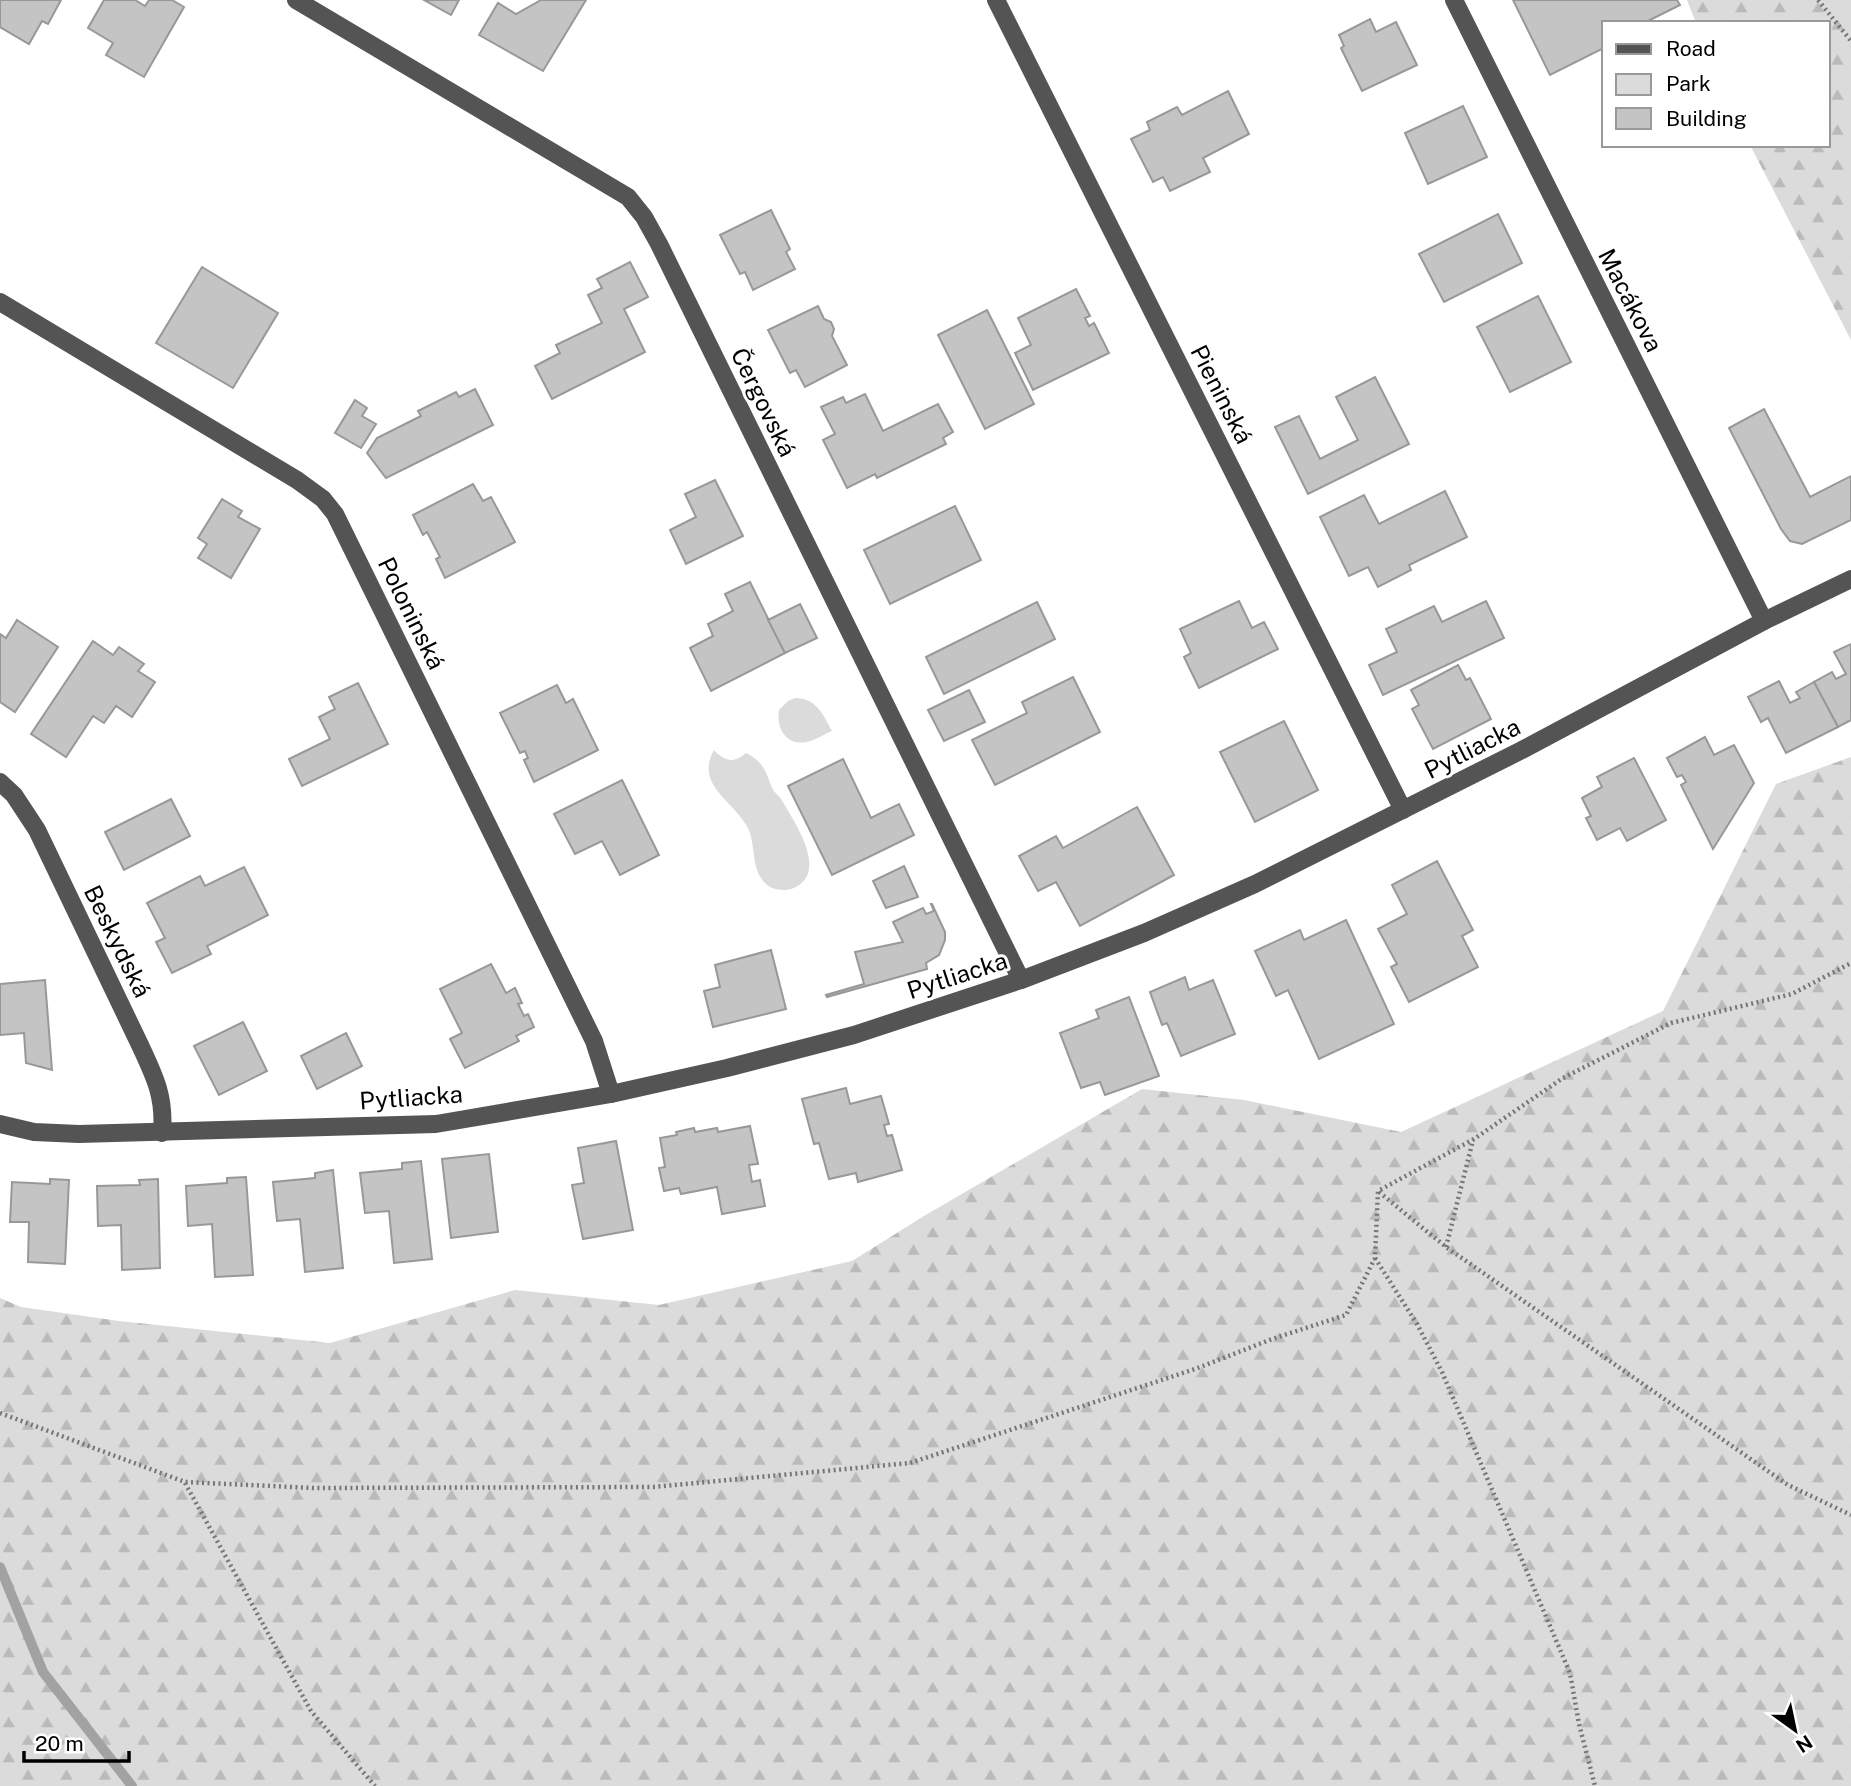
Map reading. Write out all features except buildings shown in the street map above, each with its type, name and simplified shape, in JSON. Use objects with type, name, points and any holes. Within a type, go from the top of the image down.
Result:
[{"type":"street","name":"Čergovská","points":[[296,0],[628,198],[644,217],[1021,980]]},
{"type":"street","name":"Pieninská","points":[[996,0],[1403,810]]},
{"type":"street","name":"Macákova","points":[[1454,0],[1764,621]]},
{"type":"street","name":"Poloninská","points":[[0,302],[297,480],[323,499],[335,514],[594,1041],[611,1094]]},
{"type":"street","name":"Pytliacka","points":[[0,1124],[34,1132],[79,1134],[436,1124],[611,1094],[727,1068],[854,1035],[1021,980],[1181,917],[1255,884],[1522,750],[1764,621],[1851,579]]},
{"type":"street","name":"Beskydská","points":[[0,782],[14,794],[37,830],[146,1056],[156,1079],[164,1110],[162,1133]]},
{"type":"path","points":[[1818,0],[1851,41]]},
{"type":"path","points":[[1378,1191],[1474,1139],[1563,1077],[1671,1023],[1792,994],[1851,963]]},
{"type":"path","points":[[1446,1247],[1474,1139]]},
{"type":"path","points":[[1378,1191],[1446,1247],[1788,1485],[1851,1515]]},
{"type":"path","points":[[0,1413],[185,1482],[314,1488],[653,1487],[910,1463],[1195,1369],[1272,1339],[1346,1315],[1376,1258],[1378,1191]]},
{"type":"path","points":[[1376,1258],[1417,1324],[1442,1372],[1570,1673],[1579,1724],[1595,1786]]},
{"type":"path","points":[[185,1482],[311,1711],[375,1786]]},
{"type":"green space","points":[[1687,0],[1851,0],[1851,340],[1751,147],[1830,147],[1830,21],[1695,21]]},
{"type":"green space","points":[[795,698],[814,704],[832,731],[806,742],[799,743],[788,738],[779,723],[779,710]]},
{"type":"green space","points":[[714,750],[729,760],[737,759],[746,753],[755,758],[765,770],[772,788],[799,830],[809,856],[805,879],[796,887],[787,890],[773,888],[759,875],[748,828],[719,792],[709,773],[709,762]]},
{"type":"green space","points":[[1851,757],[1851,1786],[0,1786],[0,1298],[21,1307],[119,1321],[330,1343],[515,1290],[659,1305],[852,1261],[1142,1089],[1244,1100],[1401,1132],[1663,1011],[1776,784]]},
{"type":"waterway","points":[[0,1567],[43,1672],[132,1786]]}]
